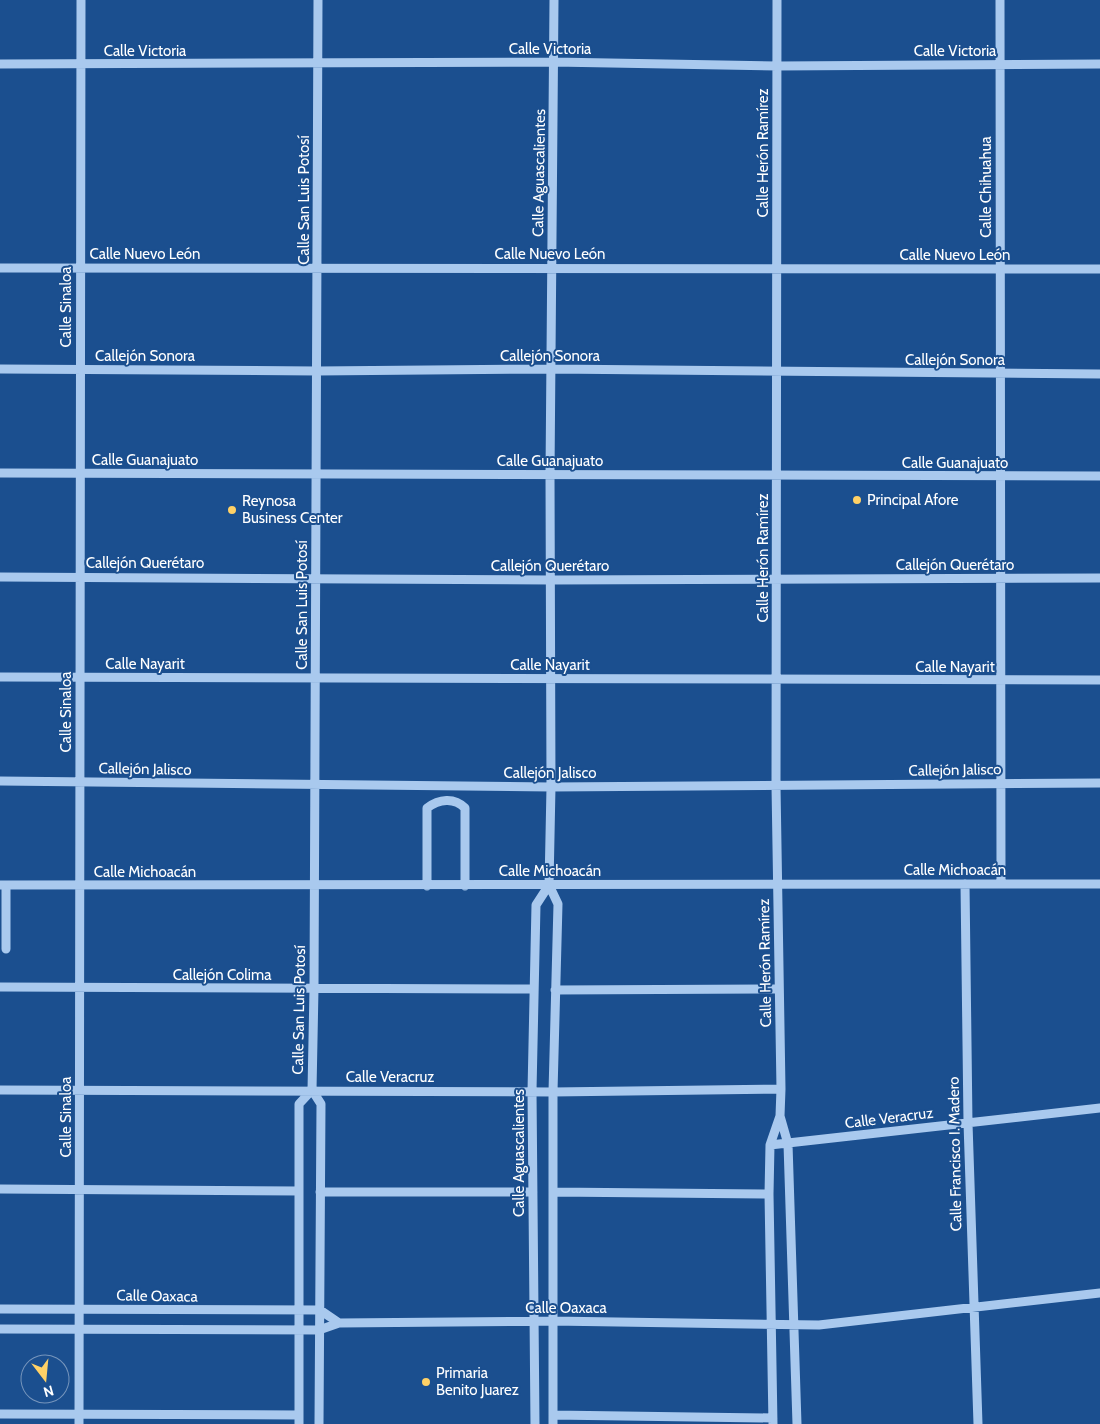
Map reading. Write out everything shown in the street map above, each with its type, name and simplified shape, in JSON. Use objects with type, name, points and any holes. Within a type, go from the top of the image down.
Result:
[{"type":"street","name":"Calle Sinaloa","points":[[79,1424],[81,0]]},
{"type":"street","name":"Calle San Luis Potosí","points":[[318,0],[315,886],[312,1090],[321,1104],[319,1424]]},
{"type":"street","name":"Calle Aguascalientes","points":[[535,1424],[532,1092],[536,905],[548,886],[551,787],[550,474],[554,0]]},
{"type":"street","name":"Calle Herón Ramírez","points":[[773,1421],[770,1323],[770,1144],[780,1116],[781,1089],[776,786],[777,0]]},
{"type":"street","name":"Calle Chihuahua","points":[[1000,0],[1001,884]]},
{"type":"street","name":"Calle Victoria","points":[[0,64],[554,62],[777,66],[1100,64]]},
{"type":"street","name":"Calle Nuevo León","points":[[0,268],[1100,269]]},
{"type":"street","name":"Callejón Sonora","points":[[0,369],[317,371],[552,369],[777,373],[1100,374]]},
{"type":"street","name":"Calle Guanajuato","points":[[0,473],[550,474],[777,477],[1100,476]]},
{"type":"street","name":"Callejón Querétaro","points":[[0,577],[316,577],[551,580],[1100,578]]},
{"type":"street","name":"Calle Nayarit","points":[[0,677],[1100,680]]},
{"type":"street","name":"Callejón Jalisco","points":[[0,781],[551,787],[1100,783]]},
{"type":"street","points":[[427,886],[427,808],[434,802],[446,800],[460,803],[465,808],[465,886]]},
{"type":"street","name":"Calle Francisco I. Madero","points":[[965,884],[968,1123],[978,1424]]},
{"type":"street","name":"Calle Michoacán","points":[[3,885],[1100,884]]},
{"type":"street","points":[[3,885],[6,949]]},
{"type":"street","name":"Calle Aguascalientes","points":[[548,886],[558,904],[553,1092],[553,1420]]},
{"type":"street","name":"Callejón Colima","points":[[0,987],[534,989]]},
{"type":"street","points":[[556,990],[779,989]]},
{"type":"street","name":"Calle Veracruz","points":[[0,1090],[553,1092],[781,1089]]},
{"type":"street","name":"Calle San Luis Potosí","points":[[299,1419],[299,1104],[312,1090]]},
{"type":"street","name":"Calle Veracruz","points":[[770,1144],[788,1144],[1100,1108]]},
{"type":"street","name":"Calle Herón Ramírez","points":[[780,1116],[788,1144],[797,1424]]},
{"type":"street","points":[[0,1189],[79,1188],[299,1191]]},
{"type":"street","points":[[320,1192],[533,1192]]},
{"type":"street","points":[[553,1192],[769,1194]]},
{"type":"street","name":"Calle Oaxaca","points":[[0,1329],[319,1330],[339,1324],[533,1321],[819,1325],[1100,1293]]},
{"type":"street","name":"Calle Oaxaca","points":[[0,1309],[320,1310]]},
{"type":"street","points":[[320,1310],[339,1324]]},
{"type":"street","points":[[0,1414],[299,1419]]},
{"type":"street","points":[[553,1420],[773,1421]]},
{"type":"place","name":"Principal Afore","points":[[857,500]]},
{"type":"place","name":"Reynosa Business Center","points":[[232,510]]},
{"type":"place","name":"Primaria Benito Juarez","points":[[426,1382]]}]
